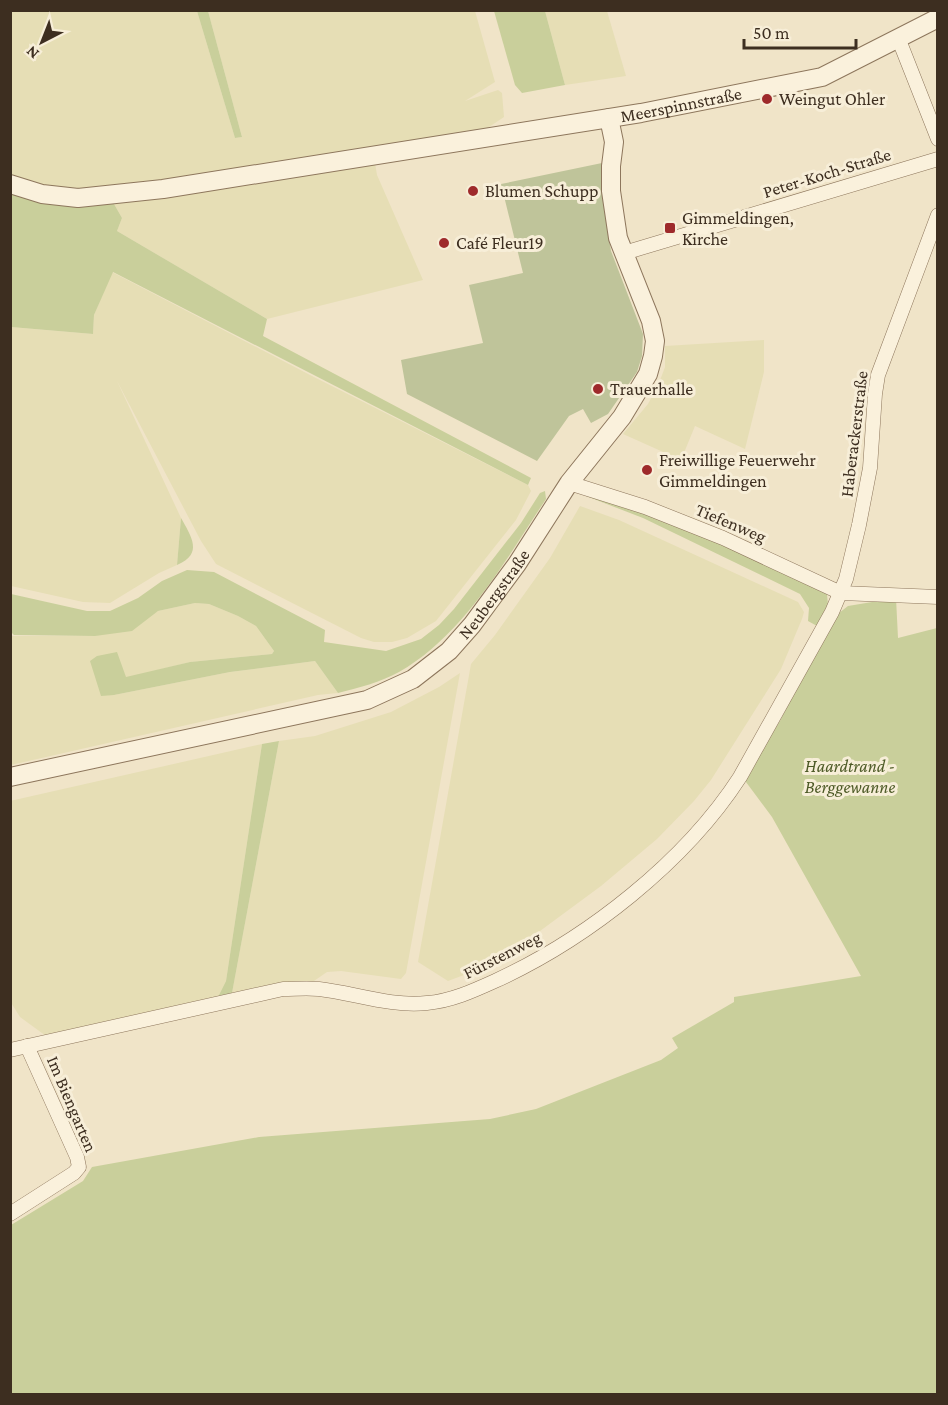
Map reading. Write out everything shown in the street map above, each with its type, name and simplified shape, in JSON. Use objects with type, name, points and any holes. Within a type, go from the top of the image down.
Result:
[{"type":"street","name":"Meerspinnstraße","points":[[10,184],[51,196],[78,198],[103,196],[204,184],[641,113],[809,81],[833,73],[938,18]]},
{"type":"street","points":[[898,40],[938,139]]},
{"type":"street","name":"Neubergstraße","points":[[10,777],[367,700],[413,679],[449,651],[472,626],[517,564],[569,483],[622,417],[648,374],[653,356],[655,341],[651,321],[624,253],[614,216],[611,166],[614,142],[609,118]]},
{"type":"street","name":"Peter-Koch-Straße","points":[[624,253],[938,159]]},
{"type":"street","name":"Haberackerstraße","points":[[841,593],[866,492],[878,375],[938,215]]},
{"type":"street","name":"Tiefenweg","points":[[569,483],[645,507],[723,538],[841,593]]},
{"type":"street","points":[[841,593],[938,597]]},
{"type":"street","name":"Fürstenweg","points":[[10,1050],[283,989],[318,989],[405,1004],[442,1001],[517,971],[560,946],[628,896],[658,870],[721,805],[755,753],[841,593]]},
{"type":"street","name":"Im Biengarten","points":[[10,1214],[74,1173],[79,1167],[77,1157],[27,1046]]},
{"type":"shaded area","points":[[10,11],[197,11],[235,138],[242,137],[208,11],[475,11],[495,82],[465,101],[498,90],[502,93],[504,117],[486,129],[202,178],[62,191],[11,178]]},
{"type":"shaded area","points":[[545,11],[607,11],[626,76],[565,85]]},
{"type":"shaded area","points":[[375,163],[377,175],[423,280],[267,319],[117,231],[122,218],[114,204]]},
{"type":"shaded area","points":[[112,272],[528,485],[531,491],[516,520],[436,621],[407,638],[392,642],[374,642],[361,638],[216,564],[201,541],[117,381],[181,518],[177,565],[159,573],[110,603],[83,602],[11,586],[10,327],[93,334],[94,315]]},
{"type":"shaded area","points":[[764,340],[764,372],[745,449],[695,426],[681,460],[623,434],[648,404],[659,383],[665,367],[665,346]]},
{"type":"shaded area","points":[[580,506],[619,520],[798,602],[804,612],[781,669],[711,780],[694,801],[657,839],[601,886],[540,931],[464,975],[448,981],[418,962],[471,664],[495,635],[550,558]]},
{"type":"shaded area","points":[[195,603],[209,604],[256,626],[274,651],[272,654],[190,662],[126,678],[114,695],[230,672],[315,661],[338,693],[318,695],[11,765],[11,636],[95,636],[158,611]]},
{"type":"shaded area","points":[[460,673],[406,973],[401,979],[341,971],[327,972],[311,983],[288,983],[232,993],[279,741],[315,736],[391,712],[439,687]]},
{"type":"shaded area","points":[[262,744],[226,981],[218,997],[46,1036],[20,1017],[10,1001],[10,801]]},
{"type":"green space","points":[[197,11],[208,11],[242,137],[235,138]]},
{"type":"green space","points":[[494,11],[545,11],[565,85],[522,93],[515,85]]},
{"type":"green space","points":[[602,163],[603,200],[611,251],[643,334],[642,356],[637,372],[608,414],[591,423],[583,409],[569,416],[537,461],[407,394],[401,360],[483,343],[469,285],[523,273],[501,184]]},
{"type":"green space","points":[[10,192],[73,206],[114,204],[122,218],[117,231],[267,319],[263,336],[531,478],[528,485],[113,272],[94,315],[93,334],[11,327]]},
{"type":"green space","points":[[545,491],[546,499],[499,570],[464,617],[444,638],[399,672],[377,682],[338,693],[315,661],[230,672],[101,696],[90,661],[97,656],[117,652],[126,677],[190,662],[272,654],[274,651],[256,626],[209,604],[195,603],[158,611],[132,631],[95,636],[14,635],[11,632],[11,594],[87,611],[110,611],[138,598],[162,581],[187,570],[214,572],[325,630],[324,642],[386,651],[421,639],[439,625],[521,523],[540,493]]},
{"type":"green space","points":[[586,496],[655,515],[730,547],[827,594],[828,605],[817,626],[808,621],[809,608],[800,594],[643,518]]},
{"type":"green space","points":[[181,518],[191,538],[193,550],[185,561],[177,565]]},
{"type":"green space","name":"Haardtrand - Berggewanne","points":[[896,598],[898,638],[937,628],[937,1394],[11,1394],[11,1225],[83,1181],[92,1167],[259,1137],[490,1119],[536,1109],[661,1060],[678,1048],[672,1038],[734,1002],[734,997],[861,976],[772,817],[743,778],[780,721],[811,659],[839,613],[848,606]]},
{"type":"green space","points":[[279,741],[232,993],[218,997],[226,981],[262,744]]},
{"type":"place","name":"Weingut Ohler","points":[[767,99]]},
{"type":"place","name":"Blumen Schupp","points":[[473,191]]},
{"type":"place","name":"Gimmeldingen, Kirche","points":[[670,228]]},
{"type":"place","name":"Café Fleur19","points":[[444,243]]},
{"type":"place","name":"Trauerhalle","points":[[598,389]]},
{"type":"place","name":"Freiwillige Feuerwehr Gimmeldingen","points":[[647,470]]}]
